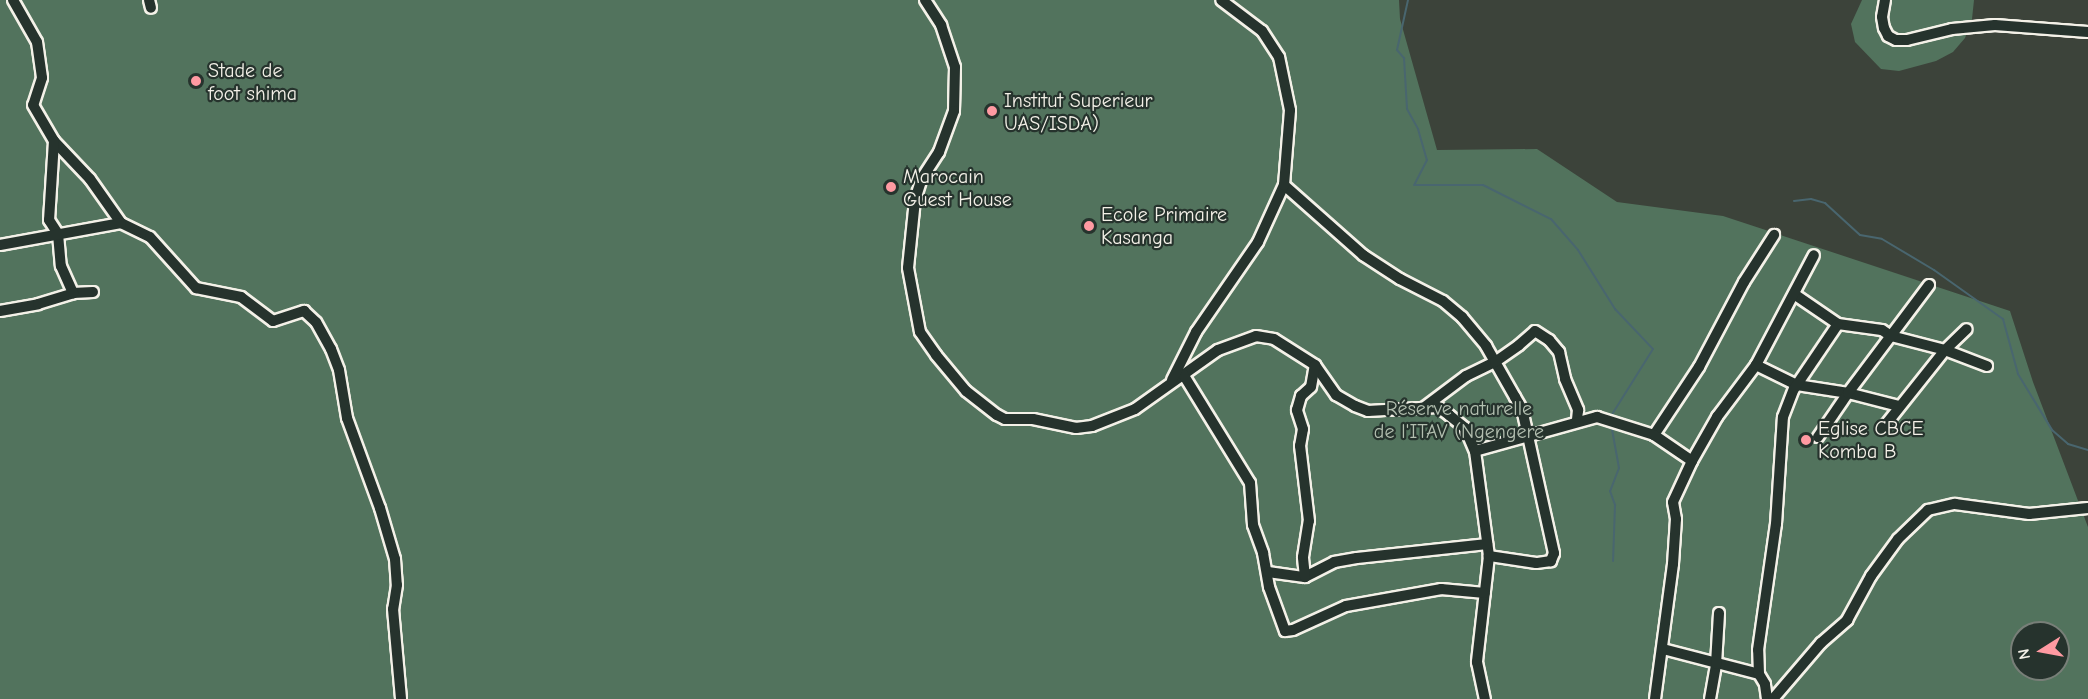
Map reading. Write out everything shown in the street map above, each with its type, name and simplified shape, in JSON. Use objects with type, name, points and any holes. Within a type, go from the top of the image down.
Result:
[{"type":"street","points":[[13,0],[37,42],[42,78],[33,105],[54,141],[90,179],[121,224],[150,237],[196,288],[241,297],[273,321],[304,311],[316,322],[336,361],[347,418],[380,508],[394,559],[397,585],[393,609],[400,699]]},
{"type":"street","points":[[925,0],[940,25],[955,67],[954,111],[939,152],[922,178],[915,200],[908,268],[920,332],[966,391],[1005,419],[1033,419],[1076,428],[1092,426],[1135,409],[1218,350],[1256,336],[1275,339],[1315,364],[1336,395],[1355,406],[1368,411],[1438,407],[1465,428],[1475,451],[1489,556],[1477,662],[1485,699]]},
{"type":"street","points":[[1171,383],[1196,332],[1258,242],[1284,185],[1290,110],[1279,57],[1262,31],[1221,0]]},
{"type":"street","points":[[1885,0],[1882,17],[1884,28],[1888,36],[1896,40],[1907,40],[1952,29],[1995,25],[2088,32]]},
{"type":"street","points":[[54,141],[49,220],[58,234],[61,266],[74,293]]},
{"type":"street","points":[[1284,185],[1363,255],[1400,279],[1443,301],[1477,334],[1522,409],[1546,515],[1552,558],[1551,561],[1536,562],[1489,556]]},
{"type":"street","points":[[0,245],[121,224]]},
{"type":"street","points":[[1653,435],[1699,367],[1744,282],[1774,235]]},
{"type":"street","points":[[1655,699],[1673,564],[1676,519],[1673,502],[1692,461],[1717,417],[1756,365],[1814,255]]},
{"type":"street","points":[[1818,437],[1929,285]]},
{"type":"street","points":[[0,311],[38,304],[74,293],[93,292]]},
{"type":"street","points":[[1794,294],[1838,324],[1882,330],[1891,336],[1945,350],[1987,366]]},
{"type":"street","points":[[1767,699],[1766,684],[1759,674],[1758,650],[1776,525],[1783,417],[1797,386],[1838,324]]},
{"type":"street","points":[[1883,428],[1945,350],[1967,329]]},
{"type":"street","points":[[1422,409],[1466,376],[1495,362],[1535,331],[1549,340],[1559,352],[1565,379],[1578,410],[1577,420]]},
{"type":"street","points":[[1305,577],[1303,557],[1309,521],[1300,446],[1303,429],[1297,410],[1301,396],[1311,387],[1315,364]]},
{"type":"street","points":[[1756,365],[1797,386],[1848,393],[1899,406]]},
{"type":"street","points":[[1183,374],[1250,483],[1253,525],[1268,572],[1269,587],[1285,631],[1293,630],[1346,606],[1441,589],[1485,593]]},
{"type":"street","points":[[1475,451],[1577,420],[1597,417],[1610,419],[1653,435],[1692,461]]},
{"type":"street","points":[[1773,699],[1821,643],[1847,620],[1871,576],[1898,539],[1928,510],[1955,504],[2029,514],[2088,508]]},
{"type":"street","points":[[1268,572],[1305,577],[1334,562],[1487,544]]},
{"type":"street","points":[[1710,699],[1716,664],[1719,613]]},
{"type":"street","points":[[1663,649],[1759,674]]},
{"type":"green space","name":"Réserve naturelle de l'ITAV (Ngengere","points":[[0,0],[1399,0],[1400,19],[1437,150],[1537,149],[1617,202],[1723,216],[2010,311],[2033,382],[2088,527],[2088,699],[0,699]]},
{"type":"green space","points":[[1862,0],[1974,0],[1972,19],[1965,38],[1953,52],[1936,61],[1899,71],[1881,69],[1855,42],[1851,24]]},
{"type":"waterway","points":[[1408,0],[1397,50],[1404,58],[1407,109],[1418,129],[1427,160],[1415,184]]},
{"type":"waterway","points":[[1414,185],[1483,185],[1551,219],[1578,250],[1615,309],[1653,349],[1611,416]]},
{"type":"waterway","points":[[1794,201],[1811,199],[1825,203],[1860,235],[1882,239],[1934,270],[2003,319],[2018,374],[2052,430],[2068,444],[2088,450]]},
{"type":"waterway","points":[[1611,424],[1619,468],[1610,491],[1615,505],[1613,561]]},
{"type":"place","name":"Stade de foot shima","points":[[196,81]]},
{"type":"place","name":"Institut Superieur UAS/ISDA)","points":[[992,111]]},
{"type":"place","name":"Marocain Guest House","points":[[891,187]]},
{"type":"place","name":"Ecole Primaire Kasanga","points":[[1089,226]]},
{"type":"place","name":"Eglise CBCE Komba B","points":[[1806,440]]}]
